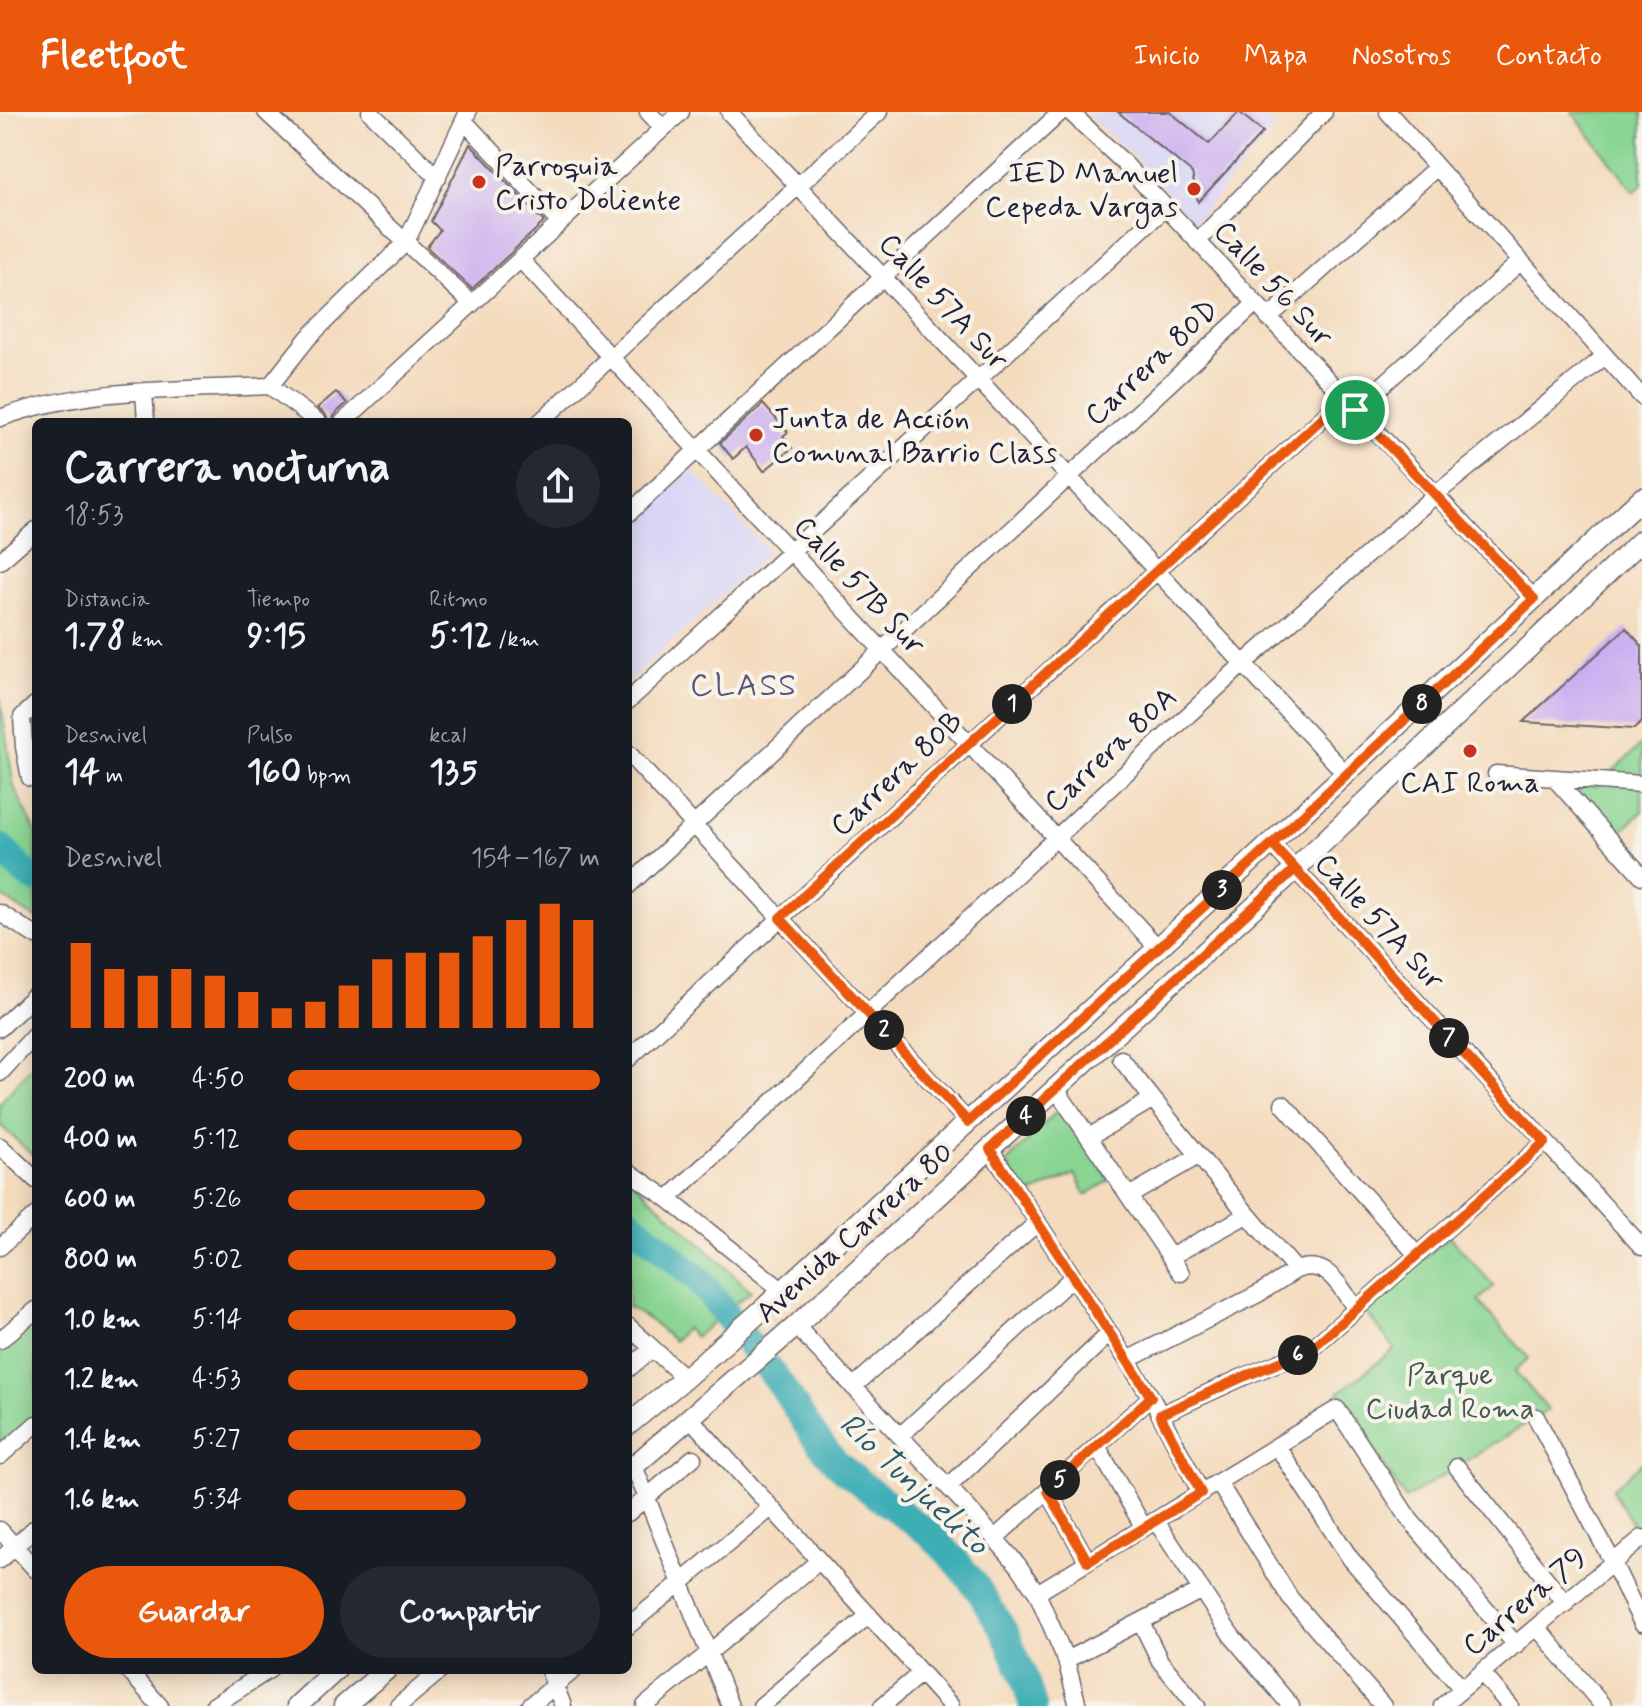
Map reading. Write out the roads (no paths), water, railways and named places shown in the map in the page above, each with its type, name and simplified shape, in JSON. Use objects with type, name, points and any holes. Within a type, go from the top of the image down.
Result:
[{"type":"main road","name":"Avenida Carrera 80","points":[[632,1422],[762,1310],[1272,844],[1642,498]]},
{"type":"main road","name":"Avenida Carrera 80","points":[[632,1467],[791,1331],[1056,1089],[1295,869],[1642,540]]},
{"type":"main road","points":[[297,1706],[332,1674]]},
{"type":"main road","points":[[356,1701],[382,1674]]},
{"type":"street","points":[[266,112],[472,304]]},
{"type":"street","points":[[370,112],[438,178]]},
{"type":"street","points":[[648,112],[663,128]]},
{"type":"street","points":[[347,418],[681,112]]},
{"type":"street","name":"Calle 57A Sur","points":[[729,112],[1346,774]]},
{"type":"street","points":[[544,418],[879,112]]},
{"type":"street","points":[[632,510],[1061,112]]},
{"type":"street","name":"Calle 56 Sur","points":[[1070,112],[1121,160],[1534,599]]},
{"type":"street","points":[[1197,242],[1324,112]]},
{"type":"street","points":[[1388,112],[1642,397]]},
{"type":"street","points":[[270,386],[308,338],[406,242],[466,117],[560,223]]},
{"type":"street","name":"Carrera 80D","points":[[1268,318],[1437,167]]},
{"type":"street","points":[[632,697],[1165,208]]},
{"type":"street","name":"Calle 57B Sur","points":[[520,259],[1158,948]]},
{"type":"street","name":"Carrera 80B","points":[[632,1055],[1157,571],[1521,261]]},
{"type":"street","name":"Carrera 80D","points":[[632,882],[1255,304]]},
{"type":"street","name":"Carrera 80A","points":[[668,1199],[1243,664],[1435,495],[1605,356]]},
{"type":"street","points":[[0,418],[86,397],[144,391],[270,386],[313,418]]},
{"type":"street","points":[[144,391],[146,418]]},
{"type":"street","points":[[0,561],[32,533]]},
{"type":"street","points":[[30,778],[22,717],[32,708]]},
{"type":"street","points":[[632,757],[968,1122]]},
{"type":"street","points":[[1496,774],[1642,784]]},
{"type":"street","points":[[1554,778],[1642,876]]},
{"type":"street","name":"Calle 57A Sur","points":[[1272,844],[1642,1247]]},
{"type":"street","points":[[0,913],[32,933]]},
{"type":"street","points":[[0,1028],[32,998]]},
{"type":"street","points":[[0,1073],[32,1038]]},
{"type":"street","points":[[1121,1059],[1198,1156],[1296,1270]]},
{"type":"street","points":[[1056,1089],[1181,1273]]},
{"type":"street","points":[[1089,1137],[1153,1099]]},
{"type":"street","points":[[1283,1104],[1417,1255]]},
{"type":"street","points":[[1160,1415],[1310,1350],[1545,1142]]},
{"type":"street","points":[[0,1146],[32,1176]]},
{"type":"street","points":[[990,1149],[1151,1397],[1201,1493]]},
{"type":"street","points":[[1129,1196],[1198,1156]]},
{"type":"street","points":[[632,1174],[783,1291]]},
{"type":"street","points":[[1170,1257],[1247,1215]]},
{"type":"street","points":[[0,1247],[32,1219]]},
{"type":"street","points":[[853,1387],[1038,1222]]},
{"type":"street","points":[[1127,1360],[1306,1267],[1316,1266],[1325,1270],[1356,1309]]},
{"type":"street","points":[[900,1436],[1073,1277]]},
{"type":"street","points":[[0,1340],[32,1313]]},
{"type":"street","points":[[632,1330],[685,1378]]},
{"type":"street","points":[[791,1331],[853,1387],[1018,1565],[1037,1593],[1066,1660],[1078,1706]]},
{"type":"street","points":[[948,1487],[1110,1333]]},
{"type":"street","points":[[632,1366],[652,1349]]},
{"type":"street","points":[[995,1538],[1151,1397]]},
{"type":"street","points":[[1037,1593],[1337,1409],[1410,1520],[1516,1645]]},
{"type":"street","points":[[1536,1417],[1642,1623]]},
{"type":"street","points":[[690,1418],[951,1706]]},
{"type":"street","points":[[0,1456],[32,1428]]},
{"type":"street","points":[[1097,1446],[1231,1635],[1291,1706]]},
{"type":"street","points":[[1277,1446],[1350,1558],[1462,1689]]},
{"type":"street","points":[[632,1509],[693,1458]]},
{"type":"street","points":[[1457,1467],[1566,1604]]},
{"type":"street","points":[[632,1470],[646,1497],[730,1706]]},
{"type":"street","points":[[1218,1482],[1290,1598],[1383,1706]]},
{"type":"street","points":[[1048,1491],[1088,1562]]},
{"type":"street","points":[[632,1623],[771,1508]]},
{"type":"street","points":[[0,1530],[32,1565]]},
{"type":"street","points":[[0,1560],[32,1531]]},
{"type":"street","name":"Carrera 79","points":[[1442,1706],[1642,1538]]},
{"type":"street","points":[[645,1706],[819,1561]]},
{"type":"street","points":[[1066,1660],[1202,1590]]},
{"type":"street","points":[[761,1706],[869,1615]]},
{"type":"street","points":[[1141,1622],[1160,1661],[1197,1706]]},
{"type":"street","points":[[1537,1627],[1603,1706]]},
{"type":"street","points":[[882,1706],[921,1673]]},
{"type":"street","points":[[1482,1673],[1510,1706]]},
{"type":"street","points":[[132,1674],[160,1706]]},
{"type":"street","points":[[213,1706],[263,1674]]},
{"type":"street","points":[[398,1706],[436,1674]]},
{"type":"street","points":[[530,1706],[552,1678]]},
{"type":"street","points":[[552,1678],[563,1706]]},
{"type":"waterway","name":"Río Tunjuelito","points":[[0,847],[32,877]]},
{"type":"waterway","name":"Río Tunjuelito","points":[[632,1223],[698,1279],[779,1382],[814,1436],[836,1463],[931,1535],[956,1561],[1004,1631],[1033,1706]]},
{"type":"place","name":"Parroquia Cristo Doliente","points":[[479,182]]},
{"type":"place","name":"IED Manuel Cepeda Vargas","points":[[1194,189]]},
{"type":"place","name":"Junta de Acción Comunal Barrio Class","points":[[756,435]]},
{"type":"place","name":"CAI Roma","points":[[1470,751]]},
{"type":"district","name":"CLASS","points":[[744,684]]},
{"type":"park label","name":"Parque Ciudad Roma","points":[[1450,1391]]}]
